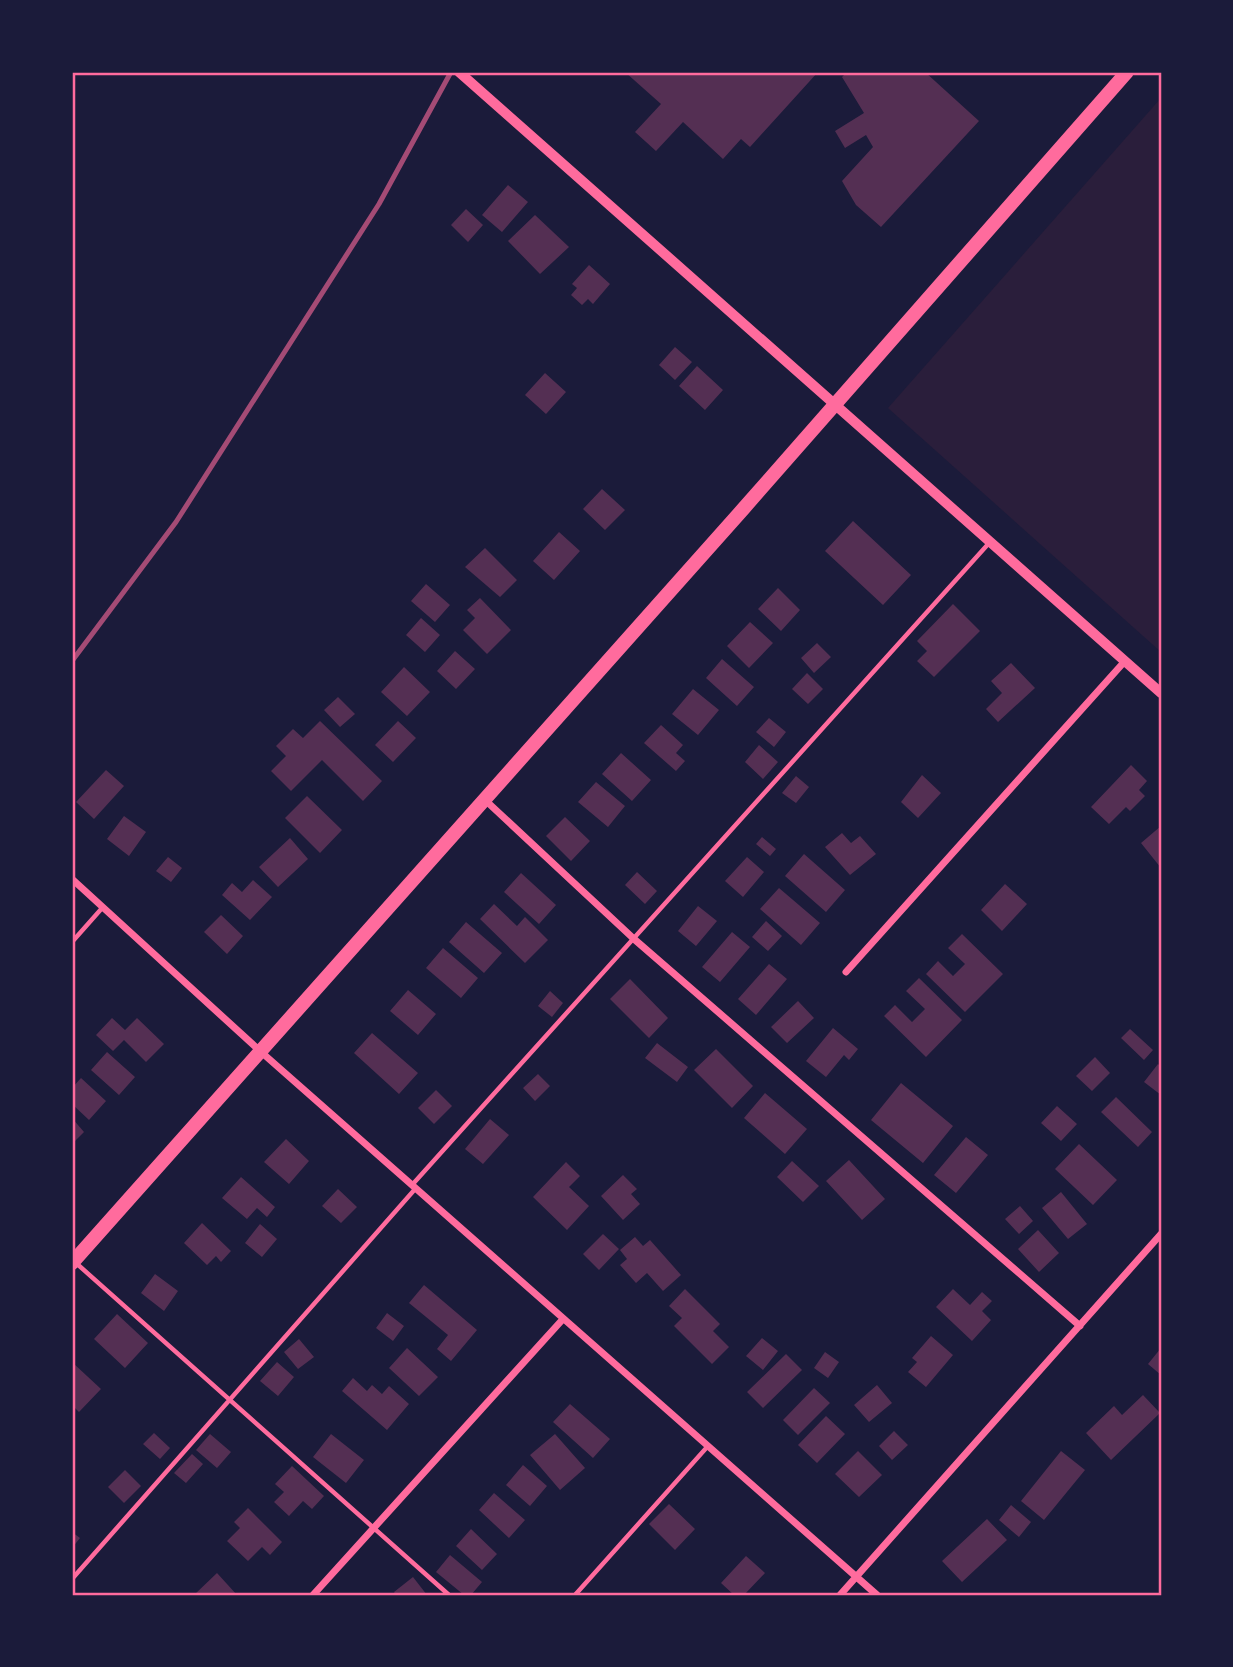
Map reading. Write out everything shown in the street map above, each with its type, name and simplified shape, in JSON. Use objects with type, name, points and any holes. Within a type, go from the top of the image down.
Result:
[{"type":"main road","points":[[72,1261],[1127,72]]},
{"type":"street","points":[[459,72],[1161,693]]},
{"type":"street","points":[[846,972],[1125,661]]},
{"type":"street","points":[[484,799],[634,939],[1080,1326]]},
{"type":"street","points":[[72,879],[260,1051],[877,1595]]},
{"type":"street","points":[[840,1595],[1161,1234]]},
{"type":"street","points":[[313,1595],[563,1319]]},
{"type":"lane","points":[[72,1579],[414,1187],[991,541]]},
{"type":"lane","points":[[72,942],[103,907]]},
{"type":"lane","points":[[72,1261],[449,1595]]},
{"type":"lane","points":[[575,1595],[708,1446]]},
{"type":"shaded area","points":[[1161,98],[1161,652],[888,408]]},
{"type":"building","points":[[625,72],[818,72],[750,147],[741,139],[723,159],[683,122],[656,151],[635,132],[661,104]]},
{"type":"building","points":[[847,72],[925,72],[979,121],[881,227],[856,205],[842,181],[873,147],[866,135],[845,148],[835,131],[864,113],[842,77]]},
{"type":"building","points":[[508,185],[528,202],[502,232],[482,215]]},
{"type":"building","points":[[466,209],[483,225],[468,242],[451,225]]},
{"type":"building","points":[[535,215],[569,247],[540,274],[508,241]]},
{"type":"building","points":[[589,265],[610,284],[593,304],[588,299],[582,305],[571,295],[577,288],[572,284]]},
{"type":"building","points":[[675,347],[692,362],[675,380],[659,365]]},
{"type":"building","points":[[697,366],[723,390],[705,410],[679,386]]},
{"type":"building","points":[[545,373],[566,392],[546,414],[525,395]]},
{"type":"building","points":[[602,489],[625,510],[605,530],[583,509]]},
{"type":"building","points":[[853,521],[911,575],[883,605],[825,551]]},
{"type":"building","points":[[559,532],[580,551],[554,580],[533,561]]},
{"type":"building","points":[[485,548],[517,580],[500,597],[465,567]]},
{"type":"building","points":[[426,584],[450,605],[435,622],[411,601]]},
{"type":"building","points":[[778,588],[800,610],[781,631],[758,609]]},
{"type":"building","points":[[480,598],[511,630],[487,654],[463,630],[475,618],[467,610]]},
{"type":"building","points":[[953,604],[980,631],[934,677],[917,661],[927,651],[917,641]]},
{"type":"building","points":[[421,618],[440,635],[425,652],[406,635]]},
{"type":"building","points":[[750,622],[773,643],[749,668],[727,646]]},
{"type":"building","points":[[817,643],[831,657],[814,673],[801,658]]},
{"type":"building","points":[[455,651],[475,669],[456,689],[437,671]]},
{"type":"building","points":[[722,659],[754,687],[737,706],[706,678]]},
{"type":"building","points":[[1011,663],[1035,688],[998,722],[986,709],[1002,693],[991,681]]},
{"type":"building","points":[[404,667],[430,692],[407,716],[381,692]]},
{"type":"building","points":[[807,673],[823,689],[808,704],[792,689]]},
{"type":"building","points":[[693,689],[719,710],[698,735],[672,714]]},
{"type":"building","points":[[338,697],[355,714],[340,727],[324,710]]},
{"type":"building","points":[[769,718],[786,732],[774,747],[756,732]]},
{"type":"building","points":[[320,721],[382,781],[363,801],[322,760],[291,791],[271,771],[286,756],[276,746],[293,729],[303,738]]},
{"type":"building","points":[[398,721],[416,738],[393,762],[375,745]]},
{"type":"building","points":[[661,725],[683,745],[676,753],[685,761],[676,771],[644,743]]},
{"type":"building","points":[[759,745],[778,762],[763,779],[745,762]]},
{"type":"building","points":[[621,753],[651,780],[632,801],[602,774]]},
{"type":"building","points":[[1131,765],[1147,781],[1139,790],[1145,796],[1130,811],[1126,807],[1109,824],[1091,807]]},
{"type":"building","points":[[106,770],[124,786],[94,819],[76,802]]},
{"type":"building","points":[[922,775],[941,793],[918,818],[901,802]]},
{"type":"building","points":[[796,776],[809,787],[796,803],[782,793]]},
{"type":"building","points":[[596,782],[625,806],[608,827],[578,802]]},
{"type":"building","points":[[307,796],[342,830],[320,853],[285,818]]},
{"type":"building","points":[[124,816],[146,832],[129,856],[107,839]]},
{"type":"building","points":[[565,817],[590,841],[571,861],[546,836]]},
{"type":"building","points":[[1161,826],[1161,868],[1141,843]]},
{"type":"building","points":[[842,833],[851,843],[860,836],[876,854],[850,875],[825,847]]},
{"type":"building","points":[[762,837],[776,849],[770,856],[756,844]]},
{"type":"building","points":[[290,838],[308,859],[278,887],[259,867]]},
{"type":"building","points":[[804,854],[845,890],[826,912],[785,876]]},
{"type":"building","points":[[168,857],[182,868],[171,882],[156,871]]},
{"type":"building","points":[[747,857],[764,872],[743,897],[725,881]]},
{"type":"building","points":[[637,872],[657,891],[645,904],[625,885]]},
{"type":"building","points":[[521,873],[556,905],[539,924],[504,892]]},
{"type":"building","points":[[253,880],[272,897],[250,920],[222,895],[232,883],[242,892]]},
{"type":"building","points":[[1005,884],[1027,904],[1002,931],[981,910]]},
{"type":"building","points":[[779,888],[820,923],[801,945],[760,909]]},
{"type":"building","points":[[494,904],[517,926],[525,917],[548,940],[525,963],[480,919]]},
{"type":"building","points":[[698,906],[717,921],[696,946],[678,931]]},
{"type":"building","points":[[221,915],[243,936],[227,954],[204,932]]},
{"type":"building","points":[[766,921],[782,936],[768,951],[752,937]]},
{"type":"building","points":[[466,922],[502,953],[484,973],[449,942]]},
{"type":"building","points":[[732,932],[750,947],[720,982],[702,967]]},
{"type":"building","points":[[962,934],[1003,974],[965,1012],[926,974],[938,961],[953,976],[965,964],[948,948]]},
{"type":"building","points":[[443,948],[478,978],[461,998],[426,968]]},
{"type":"building","points":[[769,964],[787,979],[756,1015],[738,999]]},
{"type":"building","points":[[919,978],[962,1020],[926,1057],[884,1016],[895,1005],[912,1022],[925,1009],[906,991]]},
{"type":"building","points":[[630,979],[668,1018],[649,1038],[610,999]]},
{"type":"building","points":[[408,990],[436,1014],[418,1035],[390,1011]]},
{"type":"building","points":[[550,991],[563,1003],[552,1017],[538,1006]]},
{"type":"building","points":[[798,1001],[814,1018],[787,1043],[771,1027]]},
{"type":"building","points":[[112,1018],[125,1030],[137,1018],[164,1044],[146,1062],[124,1040],[113,1051],[96,1035]]},
{"type":"building","points":[[833,1028],[858,1049],[849,1060],[844,1055],[826,1077],[806,1061]]},
{"type":"building","points":[[1130,1029],[1153,1050],[1144,1060],[1121,1038]]},
{"type":"building","points":[[372,1033],[418,1073],[399,1094],[354,1053]]},
{"type":"building","points":[[657,1043],[688,1067],[677,1082],[645,1058]]},
{"type":"building","points":[[716,1049],[753,1086],[732,1108],[694,1070]]},
{"type":"building","points":[[107,1052],[135,1077],[119,1095],[91,1070]]},
{"type":"building","points":[[1095,1057],[1110,1073],[1092,1091],[1076,1076]]},
{"type":"building","points":[[1158,1064],[1161,1067],[1161,1095],[1144,1082]]},
{"type":"building","points":[[538,1074],[550,1086],[535,1101],[523,1088]]},
{"type":"building","points":[[81,1078],[106,1101],[89,1120],[72,1104],[72,1088]]},
{"type":"building","points":[[901,1083],[953,1126],[923,1163],[871,1120]]},
{"type":"building","points":[[436,1090],[452,1106],[434,1124],[418,1108]]},
{"type":"building","points":[[765,1093],[807,1129],[785,1154],[744,1118]]},
{"type":"building","points":[[1116,1097],[1152,1132],[1138,1147],[1101,1112]]},
{"type":"building","points":[[1057,1106],[1077,1124],[1061,1141],[1041,1123]]},
{"type":"building","points":[[72,1118],[84,1132],[72,1144]]},
{"type":"building","points":[[490,1119],[509,1135],[483,1164],[465,1149]]},
{"type":"building","points":[[966,1137],[988,1155],[956,1193],[934,1175]]},
{"type":"building","points":[[286,1139],[309,1161],[289,1184],[264,1162]]},
{"type":"building","points":[[1079,1144],[1117,1180],[1093,1205],[1055,1169]]},
{"type":"building","points":[[849,1160],[885,1199],[862,1220],[826,1181]]},
{"type":"building","points":[[792,1161],[819,1186],[803,1202],[777,1177]]},
{"type":"building","points":[[566,1162],[580,1176],[569,1187],[589,1206],[567,1230],[533,1197]]},
{"type":"building","points":[[623,1175],[637,1189],[631,1194],[640,1204],[623,1220],[601,1196]]},
{"type":"building","points":[[241,1177],[275,1207],[267,1217],[257,1208],[247,1219],[222,1198]]},
{"type":"building","points":[[338,1189],[357,1207],[341,1223],[322,1206]]},
{"type":"building","points":[[1061,1192],[1087,1224],[1068,1239],[1042,1208]]},
{"type":"building","points":[[1020,1206],[1033,1221],[1019,1234],[1005,1219]]},
{"type":"building","points":[[202,1223],[231,1251],[221,1262],[216,1256],[207,1265],[184,1243]]},
{"type":"building","points":[[260,1224],[277,1239],[262,1257],[245,1243]]},
{"type":"building","points":[[1038,1230],[1059,1253],[1039,1272],[1018,1249]]},
{"type":"building","points":[[603,1234],[619,1249],[599,1270],[583,1254]]},
{"type":"building","points":[[635,1237],[643,1246],[650,1240],[681,1275],[663,1291],[647,1273],[636,1283],[620,1265],[627,1259],[620,1250]]},
{"type":"building","points":[[155,1274],[178,1291],[164,1311],[141,1293]]},
{"type":"building","points":[[424,1285],[477,1330],[451,1361],[437,1349],[448,1335],[409,1303]]},
{"type":"building","points":[[685,1289],[720,1324],[713,1331],[729,1347],[712,1364],[674,1326],[682,1318],[669,1306]]},
{"type":"building","points":[[953,1289],[970,1305],[982,1292],[992,1301],[982,1311],[991,1320],[972,1341],[936,1307]]},
{"type":"building","points":[[387,1313],[404,1326],[393,1341],[376,1328]]},
{"type":"building","points":[[117,1314],[148,1343],[125,1368],[94,1339]]},
{"type":"building","points":[[931,1336],[953,1355],[926,1387],[908,1372],[917,1362],[912,1358]]},
{"type":"building","points":[[762,1338],[778,1351],[763,1370],[746,1356]]},
{"type":"building","points":[[299,1339],[314,1357],[298,1369],[284,1352]]},
{"type":"building","points":[[407,1348],[438,1377],[419,1396],[389,1368]]},
{"type":"building","points":[[1161,1348],[1161,1375],[1148,1364]]},
{"type":"building","points":[[825,1352],[839,1362],[828,1378],[814,1368]]},
{"type":"building","points":[[786,1354],[802,1370],[763,1408],[747,1392]]},
{"type":"building","points":[[277,1362],[294,1377],[278,1396],[260,1381]]},
{"type":"building","points":[[73,1363],[101,1389],[79,1412],[72,1405]]},
{"type":"building","points":[[353,1378],[367,1391],[372,1385],[382,1394],[389,1386],[409,1404],[387,1430],[342,1391]]},
{"type":"building","points":[[877,1385],[892,1403],[869,1422],[854,1405]]},
{"type":"building","points":[[814,1388],[830,1403],[798,1435],[783,1420]]},
{"type":"building","points":[[1143,1395],[1160,1413],[1111,1460],[1086,1433],[1114,1406],[1122,1415]]},
{"type":"building","points":[[570,1404],[610,1439],[593,1458],[553,1422]]},
{"type":"building","points":[[826,1416],[845,1434],[817,1463],[798,1445]]},
{"type":"building","points":[[894,1431],[908,1445],[892,1460],[879,1446]]},
{"type":"building","points":[[154,1433],[170,1448],[160,1459],[143,1444]]},
{"type":"building","points":[[210,1434],[231,1452],[217,1468],[196,1450]]},
{"type":"building","points":[[331,1434],[364,1460],[346,1483],[313,1457]]},
{"type":"building","points":[[555,1434],[585,1468],[560,1490],[530,1455]]},
{"type":"building","points":[[858,1451],[882,1475],[859,1497],[835,1474]]},
{"type":"building","points":[[1061,1451],[1085,1470],[1044,1520],[1021,1501]]},
{"type":"building","points":[[192,1454],[203,1464],[186,1483],[174,1473]]},
{"type":"building","points":[[523,1465],[547,1486],[530,1506],[506,1485]]},
{"type":"building","points":[[292,1466],[324,1496],[312,1509],[303,1501],[289,1516],[274,1502],[284,1492],[275,1484]]},
{"type":"building","points":[[125,1470],[141,1486],[124,1503],[108,1487]]},
{"type":"building","points":[[494,1493],[525,1520],[509,1538],[479,1510]]},
{"type":"building","points":[[669,1504],[695,1529],[675,1550],[649,1524]]},
{"type":"building","points":[[1011,1505],[1031,1522],[1019,1537],[999,1520]]},
{"type":"building","points":[[248,1508],[282,1542],[270,1555],[262,1547],[248,1561],[227,1541],[240,1528],[234,1522]]},
{"type":"building","points":[[987,1519],[1007,1540],[962,1582],[942,1561]]},
{"type":"building","points":[[471,1529],[497,1554],[482,1570],[456,1546]]},
{"type":"building","points":[[72,1532],[80,1538],[72,1548]]},
{"type":"building","points":[[450,1555],[482,1582],[471,1595],[464,1595],[436,1572]]},
{"type":"building","points":[[746,1556],[765,1573],[744,1595],[734,1595],[721,1583]]},
{"type":"building","points":[[217,1573],[237,1595],[194,1595]]},
{"type":"building","points":[[413,1577],[427,1595],[396,1595],[394,1592]]},
{"type":"railway","points":[[72,661],[176,522],[379,204],[451,72]]}]
